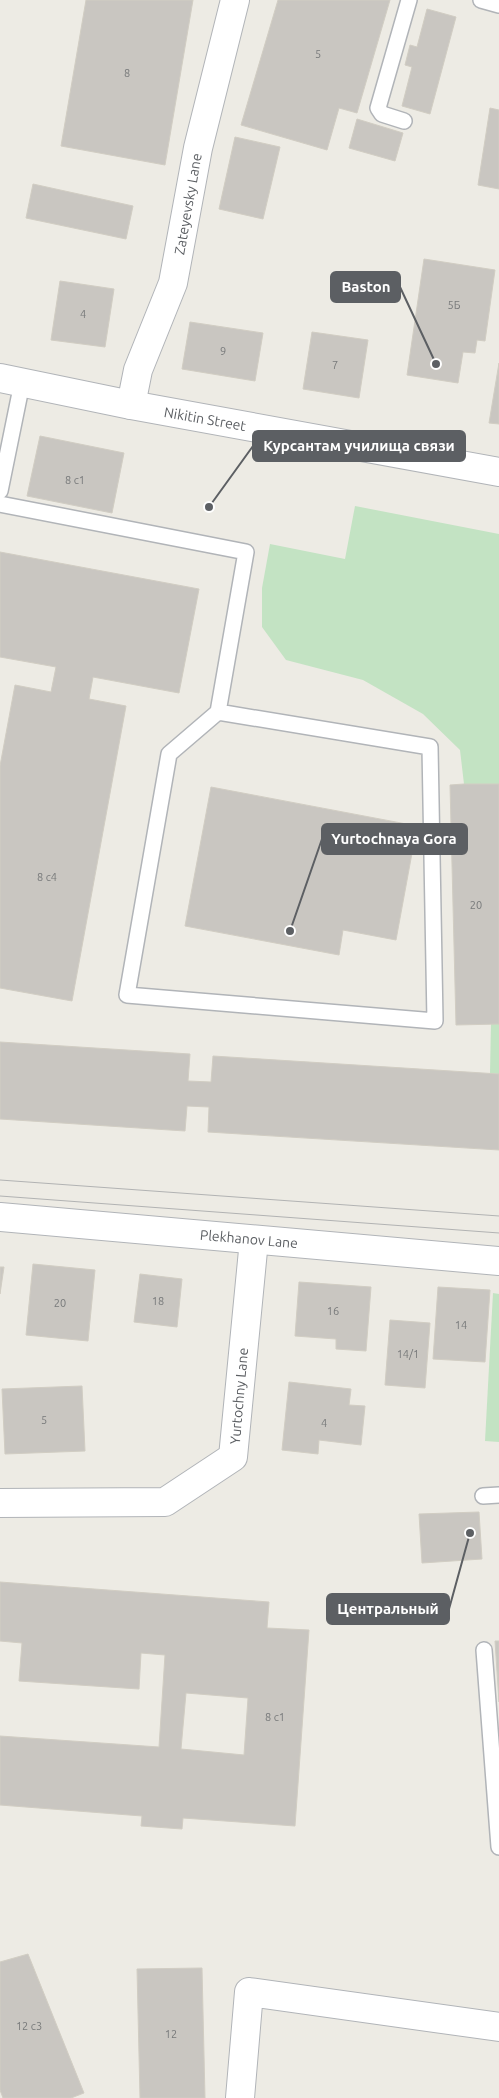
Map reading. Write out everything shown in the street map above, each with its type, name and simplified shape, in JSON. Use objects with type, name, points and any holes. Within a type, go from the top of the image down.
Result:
[{"type":"street","name":"Zateyevsky Lane","points":[[131,405],[138,370],[173,283],[198,148],[235,0]]},
{"type":"street","name":"Nikitin Street","points":[[11,380],[131,405],[499,472]]},
{"type":"street","name":"Plekhanov Lane","points":[[0,1217],[499,1261]]},
{"type":"street","name":"Yurtochny Lane","points":[[0,1502],[165,1502],[233,1457],[254,1240]]},
{"type":"street","points":[[240,2098],[249,1992],[499,2027]]},
{"type":"lane","points":[[404,121],[382,114],[378,108],[409,0]]},
{"type":"lane","points":[[481,0],[499,5]]},
{"type":"lane","points":[[0,491],[11,380]]},
{"type":"lane","points":[[0,504],[246,552],[218,712],[169,754],[127,995],[435,1021],[430,747],[218,712]]},
{"type":"lane","points":[[483,1496],[499,1495]]},
{"type":"lane","points":[[484,1650],[499,1847]]},
{"type":"green space","points":[[355,506],[499,534],[499,784],[464,784],[460,750],[423,714],[363,680],[286,660],[262,627],[262,588],[270,544],[345,559]]},
{"type":"green space","points":[[491,1024],[499,1024],[499,1074],[490,1073]]},
{"type":"green space","points":[[493,1293],[499,1294],[499,1442],[485,1441]]},
{"type":"building","points":[[86,0],[193,0],[165,165],[61,146]]},
{"type":"building","points":[[278,0],[390,0],[357,113],[339,108],[327,150],[241,125]]},
{"type":"building","points":[[427,9],[456,17],[430,114],[402,106],[412,67],[405,65],[410,45],[417,47]]},
{"type":"building","points":[[490,108],[499,110],[499,189],[478,185]]},
{"type":"building","points":[[357,119],[403,133],[395,161],[349,148]]},
{"type":"building","points":[[235,137],[280,147],[263,219],[219,209]]},
{"type":"building","points":[[33,184],[133,206],[126,239],[26,218]]},
{"type":"building","points":[[424,259],[495,270],[485,341],[477,340],[475,353],[463,352],[458,383],[407,375]]},
{"type":"building","points":[[60,281],[114,289],[105,347],[51,340]]},
{"type":"building","points":[[190,322],[263,333],[255,381],[182,369]]},
{"type":"building","points":[[312,332],[368,340],[359,398],[303,389]]},
{"type":"building","points":[[499,363],[499,424],[489,423]]},
{"type":"building","points":[[40,436],[124,453],[112,513],[27,496]]},
{"type":"building","points":[[0,552],[199,589],[179,693],[93,677],[89,699],[126,706],[72,1001],[0,988],[0,766],[15,685],[51,692],[56,667],[0,657]]},
{"type":"building","points":[[499,784],[499,1024],[456,1025],[450,785]]},
{"type":"building","points":[[211,787],[417,826],[396,940],[343,930],[339,955],[185,926]]},
{"type":"building","points":[[0,1042],[190,1054],[188,1081],[211,1082],[213,1056],[499,1074],[499,1150],[208,1132],[209,1107],[187,1106],[185,1131],[0,1119]]},
{"type":"building","points":[[33,1264],[95,1270],[88,1341],[26,1335]]},
{"type":"building","points":[[0,1267],[4,1267],[0,1294]]},
{"type":"building","points":[[140,1274],[182,1279],[177,1327],[134,1322]]},
{"type":"building","points":[[299,1282],[371,1287],[366,1351],[336,1349],[336,1339],[295,1336]]},
{"type":"building","points":[[438,1287],[490,1290],[485,1362],[433,1359]]},
{"type":"building","points":[[390,1320],[430,1323],[425,1388],[385,1385]]},
{"type":"building","points":[[289,1382],[351,1389],[349,1405],[365,1406],[361,1445],[319,1440],[318,1454],[282,1450]]},
{"type":"building","points":[[82,1386],[85,1451],[5,1454],[2,1389]]},
{"type":"building","points":[[479,1512],[482,1559],[422,1563],[419,1514]]},
{"type":"building","points":[[0,1582],[269,1602],[267,1628],[309,1630],[295,1826],[183,1818],[182,1829],[141,1826],[142,1816],[0,1805],[0,1736],[159,1747],[165,1655],[141,1653],[139,1689],[19,1681],[22,1643],[0,1641]],"holes":[[[186,1693],[248,1698],[244,1755],[181,1749]]]},
{"type":"building","points":[[495,1641],[499,1641],[499,1702]]},
{"type":"building","points":[[28,1954],[84,2093],[71,2098],[3,2098],[0,2090],[0,1962]]},
{"type":"building","points":[[202,1968],[205,2098],[140,2098],[137,1969]]},
{"type":"tram line","points":[[0,1180],[499,1216]]},
{"type":"tram line","points":[[0,1196],[499,1233]]},
{"type":"place","name":"Baston","points":[[436,364]]},
{"type":"place","name":"Курсантам училища связи","points":[[209,507]]},
{"type":"place","name":"Yurtochnaya Gora","points":[[290,931]]},
{"type":"place","name":"Центральный","points":[[470,1533]]}]
